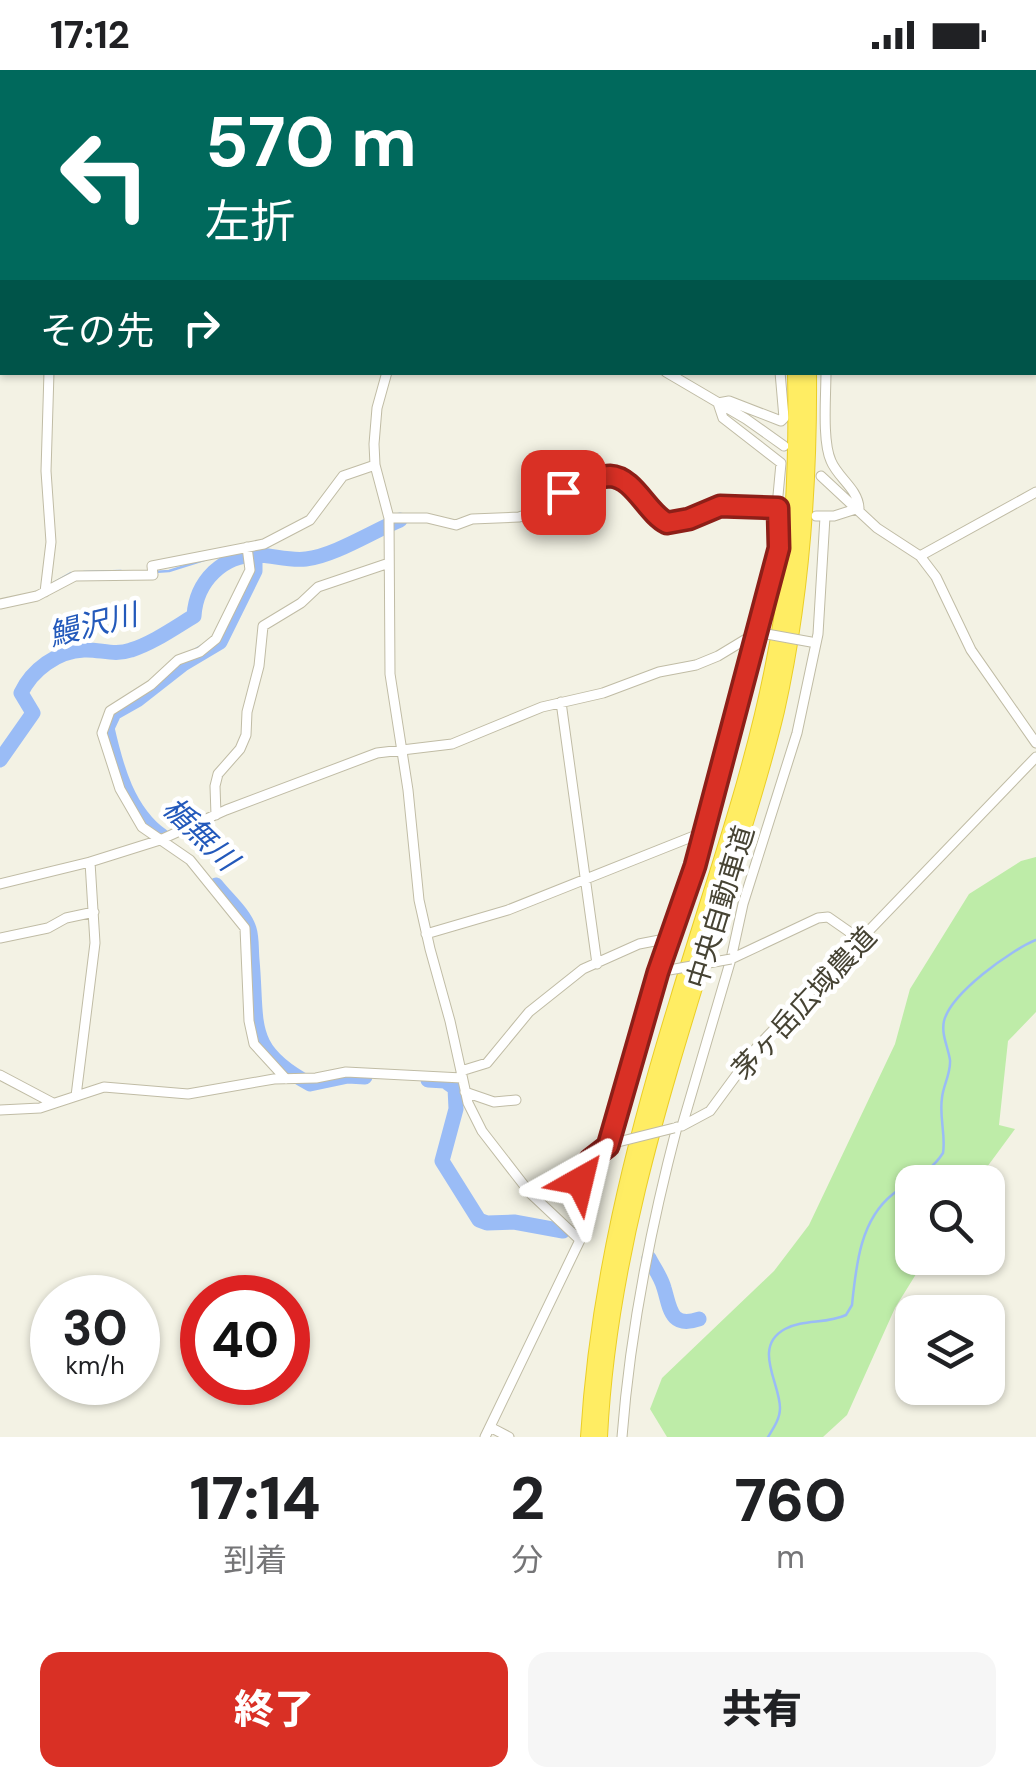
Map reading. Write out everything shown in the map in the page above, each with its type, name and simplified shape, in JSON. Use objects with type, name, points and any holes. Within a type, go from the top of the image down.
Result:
[{"type":"highway","name":"中央自動車道","points":[[588,1437],[605,1284],[622,1200],[642,1120],[748,768],[774,659],[791,551],[796,375]]},
{"type":"highway","name":"中央自動車道","points":[[600,1437],[614,1304],[633,1203],[761,772],[787,661],[803,552],[809,459],[808,375]]},
{"type":"street","points":[[45,592],[51,542],[46,470],[49,375]]},
{"type":"street","points":[[386,375],[377,408],[374,465],[389,518],[390,674],[426,934],[466,1092],[482,1131],[530,1194],[580,1240]]},
{"type":"street","points":[[671,375],[784,446]]},
{"type":"street","points":[[718,403],[729,401],[780,421],[784,418],[780,375]]},
{"type":"street","points":[[826,375],[827,447],[831,462],[858,498],[858,508]]},
{"type":"street","points":[[509,1437],[488,1432],[580,1240],[584,1220],[580,1181],[590,1160],[611,1144],[658,972],[704,832],[779,548],[781,463],[722,418],[718,403]]},
{"type":"street","points":[[0,604],[45,592],[75,576],[153,572],[152,566],[251,547],[310,520],[343,476],[374,465]]},
{"type":"street","points":[[389,518],[426,518],[456,525],[472,519],[520,517],[563,492],[610,476],[627,483],[650,511],[667,523],[720,506],[781,509]]},
{"type":"street","points":[[821,476],[876,528],[920,556],[936,577],[972,650],[1036,743]]},
{"type":"street","points":[[920,556],[1036,492]]},
{"type":"street","points":[[622,1437],[648,1238],[731,959],[743,904],[797,733],[814,643],[821,517],[858,508]]},
{"type":"street","points":[[251,547],[250,570],[216,640],[200,652],[178,660],[110,712],[102,727],[120,790],[142,826],[190,860],[244,928],[249,1021],[254,1044],[295,1078]]},
{"type":"street","points":[[216,815],[218,774],[240,749],[246,734],[263,626],[302,603],[318,587],[389,563]]},
{"type":"street","points":[[0,884],[160,840],[377,753],[452,744],[561,702],[696,665],[758,633],[814,643]]},
{"type":"street","points":[[561,702],[598,964]]},
{"type":"street","name":"茅ヶ岳広域農道","points":[[611,1144],[678,1127],[710,1111],[757,1047],[1036,758]]},
{"type":"street","points":[[426,934],[508,910],[704,832]]},
{"type":"street","points":[[76,1096],[95,943],[90,862]]},
{"type":"street","points":[[0,938],[48,928],[66,918],[94,912]]},
{"type":"street","points":[[658,972],[731,959],[818,918],[828,917],[862,940]]},
{"type":"street","points":[[0,1110],[40,1108],[104,1087],[188,1094],[346,1072],[462,1074],[487,1063],[529,1012],[583,970],[639,944],[670,938]]},
{"type":"street","points":[[0,1075],[54,1104]]},
{"type":"street","points":[[466,1092],[494,1102],[516,1100]]},
{"type":"green space","points":[[1036,857],[1036,1012],[1008,1041],[999,1125],[1015,1129],[989,1165],[895,1165],[895,1275],[915,1275],[903,1295],[895,1295],[895,1308],[847,1415],[823,1437],[667,1437],[650,1409],[662,1378],[774,1271],[809,1225],[895,1044],[910,989],[969,894],[1021,861]]},
{"type":"waterway","name":"鰻沢川","points":[[0,760],[33,713],[21,693],[39,670],[55,658],[84,650],[125,652],[155,639],[194,616],[206,581],[234,559],[260,555],[317,557],[400,520]]},
{"type":"waterway","name":"楯無川","points":[[162,836],[132,802],[119,773],[107,728],[114,713],[220,642],[255,571],[255,554]]},
{"type":"waterway","name":"楯無川","points":[[154,572],[204,560]]},
{"type":"waterway","name":"楯無川","points":[[84,572],[121,571]]},
{"type":"waterway","name":"楯無川","points":[[48,586],[71,573]]},
{"type":"waterway","name":"楯無川","points":[[216,885],[247,923],[256,1019],[265,1047],[274,1059],[310,1084],[348,1076],[365,1077]]},
{"type":"waterway","points":[[768,1437],[780,1408],[770,1366],[770,1345],[792,1326],[846,1315],[852,1305],[862,1245],[873,1217],[893,1194],[926,1171],[943,1153],[941,1105],[950,1060],[943,1026],[949,1010],[983,974],[1036,940]]},
{"type":"waterway","name":"楯無川","points":[[428,1080],[445,1081],[455,1088],[456,1109],[442,1161],[479,1220],[563,1231]]},
{"type":"waterway","name":"楯無川","points":[[649,1258],[677,1319],[699,1319]]},
{"type":"route","points":[[563,492],[610,476],[619,478],[667,523],[720,506],[778,508],[779,548],[695,866],[658,972],[608,1146],[590,1160],[580,1181]]}]
